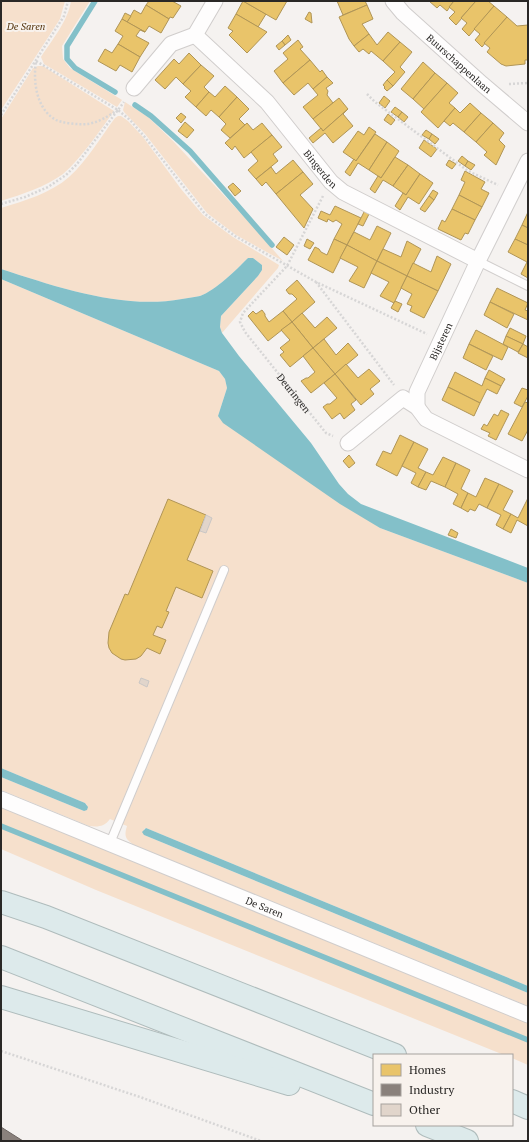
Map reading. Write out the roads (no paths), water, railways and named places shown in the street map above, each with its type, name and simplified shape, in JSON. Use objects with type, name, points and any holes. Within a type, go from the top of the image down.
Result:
[{"type":"highway","points":[[1,894],[46,917]]},
{"type":"highway","points":[[1,902],[46,917],[392,1054]]},
{"type":"highway","points":[[1,957],[373,1104]]},
{"type":"highway","points":[[1,997],[373,1110]]},
{"type":"highway","points":[[513,1102],[528,1108]]},
{"type":"highway","points":[[436,1128],[467,1141]]},
{"type":"street","points":[[134,88],[171,44],[195,35],[215,1]]},
{"type":"street","name":"Buurschappenlaan","points":[[392,1],[403,13],[442,48],[528,122]]},
{"type":"street","name":"Bingerden","points":[[195,35],[267,102],[331,182],[343,192],[478,261]]},
{"type":"street","name":"Bijsteren","points":[[417,407],[417,392],[478,261],[528,161]]},
{"type":"street","points":[[348,443],[404,398],[417,407],[426,419],[528,470]]},
{"type":"street","name":"De Saren","points":[[1,799],[528,1015]]},
{"type":"lane","points":[[478,261],[528,286]]},
{"type":"lane","points":[[110,843],[224,570]]},
{"type":"water","points":[[248,258],[253,258],[262,265],[262,270],[221,316],[220,327],[222,333],[239,356],[311,443],[339,484],[348,494],[361,504],[528,568],[528,583],[380,528],[340,504],[223,423],[218,416],[227,388],[225,379],[219,371],[1,279],[1,269],[90,295],[114,299],[160,302],[200,296],[206,293],[226,279]]},
{"type":"water","points":[[1,768],[85,803],[88,807],[87,810],[84,811],[1,777]]},
{"type":"water","points":[[146,828],[528,986],[528,993],[144,835],[142,832]]},
{"type":"waterway","points":[[95,1],[67,46],[67,59],[75,68],[115,92]]},
{"type":"waterway","points":[[135,105],[151,116],[190,151],[272,245]]},
{"type":"waterway","points":[[1,826],[528,1040]]}]
